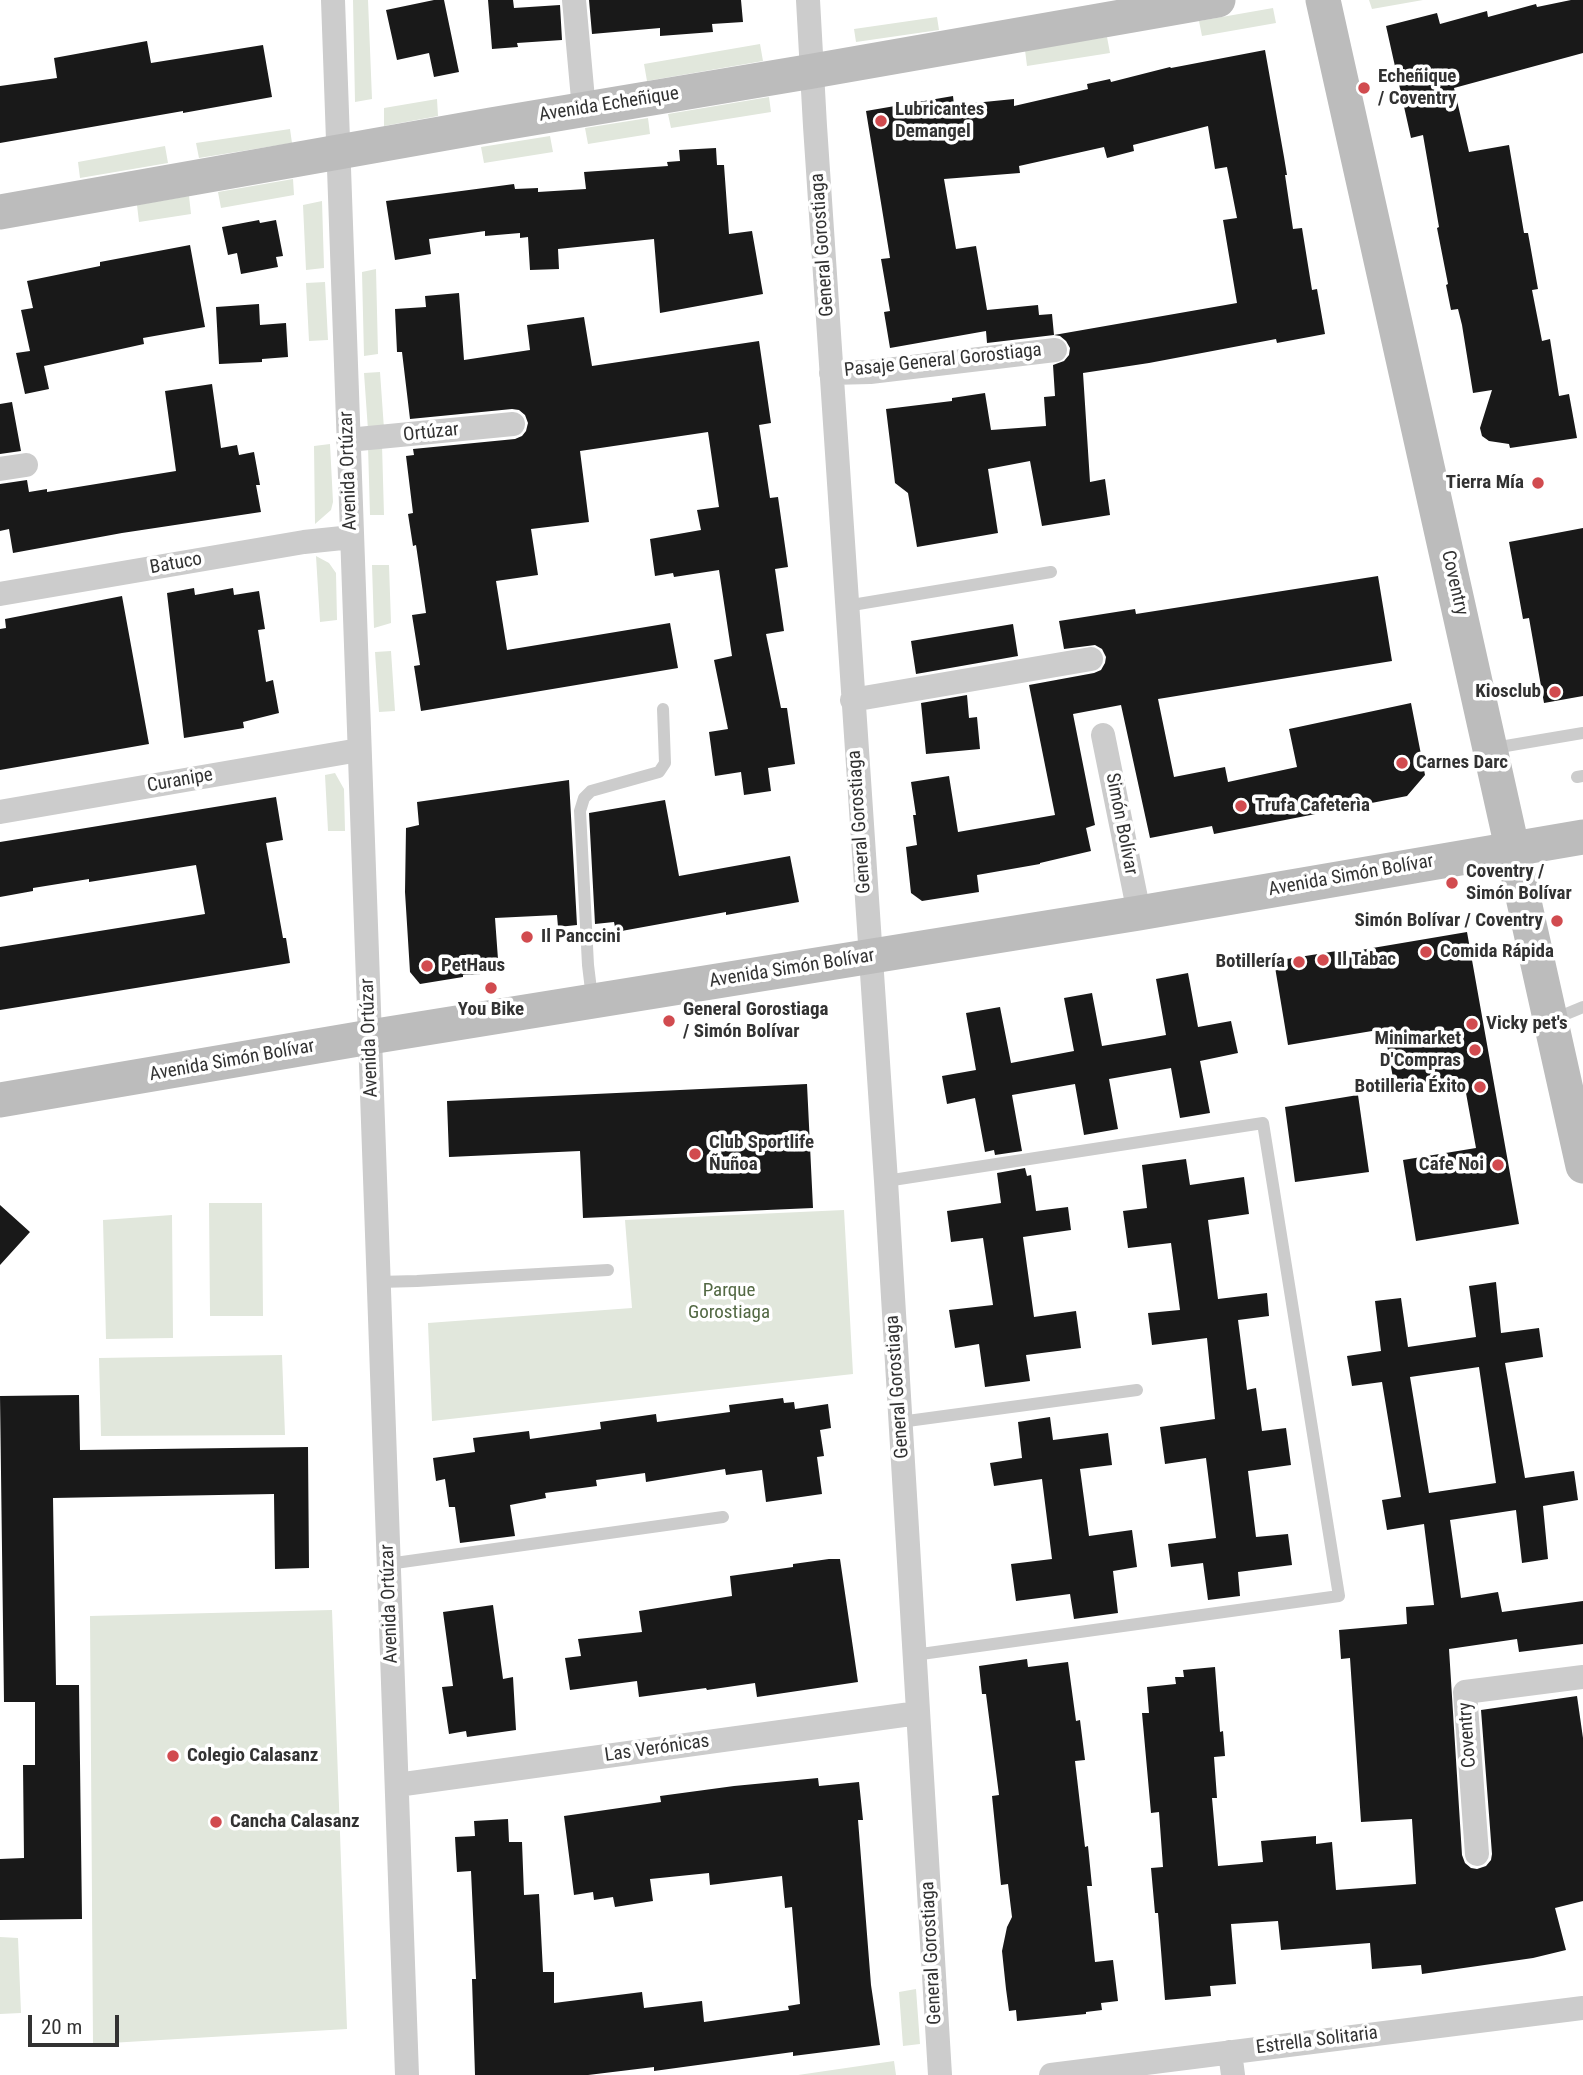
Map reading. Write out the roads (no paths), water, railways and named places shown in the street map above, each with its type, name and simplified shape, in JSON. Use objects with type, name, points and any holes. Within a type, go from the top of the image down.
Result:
[{"type":"street","name":"Avenida Ortúzar","points":[[332,0],[407,2075]]},
{"type":"street","points":[[574,0],[584,110]]},
{"type":"street","name":"General Gorostiaga","points":[[808,0],[852,700],[886,1181],[940,2075]]},
{"type":"street","name":"Avenida Echeñique","points":[[0,212],[1218,0]]},
{"type":"street","name":"Coventry","points":[[1323,0],[1583,1166]]},
{"type":"street","name":"Pasaje General Gorostiaga","points":[[831,373],[870,372],[1055,350]]},
{"type":"street","name":"Ortúzar","points":[[348,440],[513,424]]},
{"type":"street","points":[[0,470],[26,465]]},
{"type":"street","name":"Batuco","points":[[0,594],[304,542],[352,537]]},
{"type":"street","points":[[852,700],[1091,659]]},
{"type":"street","name":"Simón Bolívar","points":[[1103,735],[1139,913]]},
{"type":"street","name":"Curanipe","points":[[0,812],[359,750]]},
{"type":"street","name":"Avenida Simón Bolívar","points":[[0,1100],[370,1037],[1139,913],[1583,836]]},
{"type":"street","name":"Coventry","points":[[1477,1854],[1465,1692],[1583,1677]]},
{"type":"street","name":"Las Verónicas","points":[[397,1784],[918,1713]]},
{"type":"street","name":"Estrella Solitaria","points":[[1051,2075],[1232,2063],[1583,2008]]},
{"type":"lane","points":[[846,606],[1051,572]]},
{"type":"lane","points":[[592,1002],[580,811],[584,798],[592,791],[659,772],[664,763],[663,709]]},
{"type":"lane","points":[[1491,748],[1583,733]]},
{"type":"lane","points":[[1550,1020],[1583,1007]]},
{"type":"lane","points":[[886,1181],[1263,1123],[1339,1596],[914,1655]]},
{"type":"lane","points":[[378,1282],[608,1270]]},
{"type":"lane","points":[[900,1422],[1137,1390]]},
{"type":"lane","points":[[388,1564],[723,1517]]},
{"type":"place","name":"Echeñique / Coventry","points":[[1364,88]]},
{"type":"place","name":"Lubricantes Demangel","points":[[881,121]]},
{"type":"place","name":"Tierra Mía","points":[[1538,483]]},
{"type":"place","name":"Kiosclub","points":[[1555,692]]},
{"type":"place","name":"Carnes Darc","points":[[1402,763]]},
{"type":"place","name":"Trufa Cafeterìa","points":[[1241,806]]},
{"type":"place","name":"Coventry / Simón Bolívar","points":[[1452,883]]},
{"type":"place","name":"Simón Bolívar / Coventry","points":[[1557,921]]},
{"type":"place","name":"Il Panccini","points":[[527,937]]},
{"type":"place","name":"Comida Rápida","points":[[1426,952]]},
{"type":"place","name":"Il Tabac","points":[[1323,960]]},
{"type":"place","name":"Botillería","points":[[1299,962]]},
{"type":"place","name":"PetHaus","points":[[427,966]]},
{"type":"place","name":"You Bike","points":[[491,988]]},
{"type":"place","name":"General Gorostiaga / Simón Bolívar","points":[[669,1021]]},
{"type":"place","name":"Vicky pet's","points":[[1472,1024]]},
{"type":"place","name":"Minimarket D'Compras","points":[[1475,1050]]},
{"type":"place","name":"Botilleria Éxito","points":[[1480,1087]]},
{"type":"place","name":"Club Sportlife Ñuñoa","points":[[695,1154]]},
{"type":"place","name":"Cafe Noi","points":[[1498,1165]]},
{"type":"place","name":"Colegio Calasanz","points":[[173,1756]]},
{"type":"place","name":"Cancha Calasanz","points":[[216,1822]]},
{"type":"park label","name":"Parque Gorostiaga","points":[[729,1302]]}]
